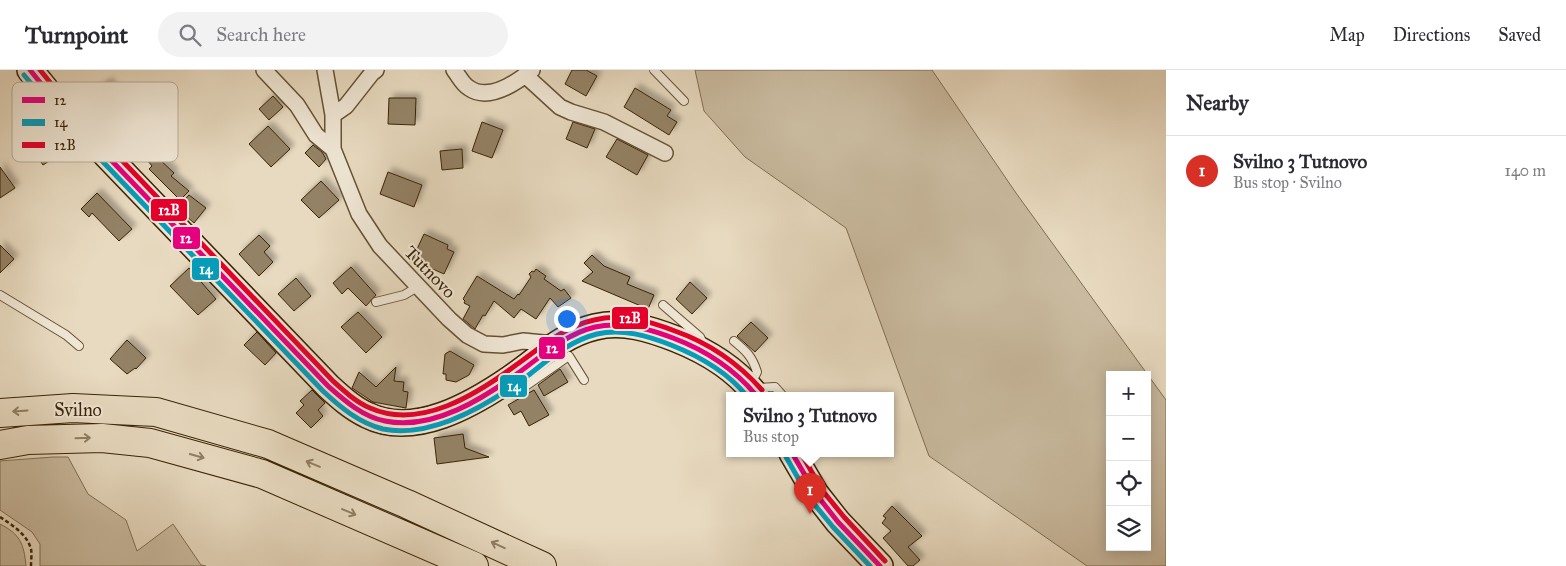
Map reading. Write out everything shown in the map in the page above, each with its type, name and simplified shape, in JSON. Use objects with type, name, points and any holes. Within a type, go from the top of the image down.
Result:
[{"type":"highway","name":"Svilno","points":[[0,413],[73,408],[156,412],[268,444],[407,504],[542,566]]},
{"type":"highway","name":"Svilno","points":[[0,445],[28,440],[102,438],[150,443],[262,474],[474,566]]},
{"type":"main road","points":[[30,70],[40,82]]},
{"type":"main road","points":[[112,162],[328,386],[348,404],[368,416],[386,422],[416,422],[434,418],[487,393],[511,378],[554,344],[569,336],[596,327],[610,325],[632,325],[659,332],[708,355],[733,372],[752,390]]},
{"type":"main road","points":[[794,457],[816,494],[838,522],[880,566]]},
{"type":"street","name":"Tutnovo","points":[[264,70],[297,106],[316,136],[333,149]]},
{"type":"street","name":"Tutnovo","points":[[325,70],[333,115],[333,149],[359,214],[380,246],[467,335],[484,344],[503,346],[523,341],[554,344]]},
{"type":"street","points":[[333,115],[346,106],[376,70]]},
{"type":"street","points":[[454,70],[468,88],[478,93],[490,94],[529,73],[560,108],[604,122],[664,153]]},
{"type":"lane","points":[[654,70],[684,102]]},
{"type":"lane","points":[[376,302],[404,295],[419,286]]},
{"type":"lane","points":[[0,295],[66,335],[79,346]]},
{"type":"lane","points":[[663,305],[700,336],[708,355]]},
{"type":"lane","points":[[734,341],[750,355],[755,364],[757,372],[752,390],[776,387],[780,392]]},
{"type":"lane","points":[[511,378],[520,390],[569,356],[584,380]]},
{"type":"path","points":[[0,517],[18,530],[26,539],[31,550],[31,566]]},
{"type":"shaded area","points":[[695,70],[932,70],[1016,193],[1145,371],[1106,371],[1106,551],[1151,551],[1151,379],[1166,400],[1166,566],[1087,566],[929,456],[846,228],[745,157],[704,111]]},
{"type":"shaded area","points":[[68,457],[88,494],[126,520],[137,551],[173,524],[201,565],[206,566],[40,566],[40,544],[32,532],[0,510],[0,461]]},
{"type":"shaded area","points":[[0,524],[20,540],[26,566],[0,566]]},
{"type":"building","points":[[572,70],[586,70],[597,76],[586,96],[565,84]]},
{"type":"building","points":[[635,88],[671,110],[667,116],[677,122],[669,135],[624,107]]},
{"type":"building","points":[[273,96],[283,107],[269,120],[259,109]]},
{"type":"building","points":[[389,98],[416,98],[415,125],[388,124]]},
{"type":"building","points":[[482,122],[503,130],[492,158],[472,151]]},
{"type":"building","points":[[573,122],[595,129],[587,148],[566,139]]},
{"type":"building","points":[[268,126],[290,149],[271,167],[249,144]]},
{"type":"building","points":[[617,139],[648,155],[637,175],[606,157]]},
{"type":"building","points":[[313,145],[322,152],[326,159],[319,167],[305,153]]},
{"type":"building","points":[[462,149],[463,168],[442,170],[440,151]]},
{"type":"building","points":[[149,162],[162,162],[174,173],[171,176],[189,191],[180,200],[149,169],[152,166]]},
{"type":"building","points":[[0,167],[15,188],[0,198]]},
{"type":"building","points":[[388,172],[422,185],[414,207],[380,194]]},
{"type":"building","points":[[321,181],[339,200],[319,218],[301,200]]},
{"type":"building","points":[[97,193],[132,229],[119,241],[92,213],[89,217],[81,209]]},
{"type":"building","points":[[189,195],[206,208],[194,223],[177,208]]},
{"type":"building","points":[[424,234],[448,245],[447,249],[454,252],[444,274],[412,260]]},
{"type":"building","points":[[259,235],[270,246],[264,252],[273,262],[259,276],[239,254]]},
{"type":"building","points":[[0,245],[14,259],[0,273]]},
{"type":"building","points":[[592,255],[604,266],[630,277],[627,284],[654,295],[648,309],[582,281],[593,272],[584,263]]},
{"type":"building","points":[[351,267],[376,295],[366,306],[348,288],[342,294],[333,283]]},
{"type":"building","points":[[189,268],[216,299],[198,315],[170,286]]},
{"type":"building","points":[[536,269],[546,276],[544,279],[561,291],[564,289],[571,298],[558,307],[550,298],[536,319],[521,309],[514,318],[494,301],[475,329],[463,319],[470,306],[464,303],[463,299],[477,276],[514,299],[519,295],[531,277],[529,274]]},
{"type":"building","points":[[296,278],[311,296],[294,311],[278,294]]},
{"type":"building","points":[[690,282],[707,298],[692,314],[676,299]]},
{"type":"building","points":[[358,312],[382,337],[366,353],[341,327]]},
{"type":"building","points":[[751,322],[768,338],[755,352],[737,336]]},
{"type":"building","points":[[257,332],[276,353],[265,365],[244,345]]},
{"type":"building","points":[[127,340],[146,358],[136,369],[127,374],[110,359]]},
{"type":"building","points":[[450,351],[474,365],[469,375],[456,382],[446,380],[446,374],[443,374],[445,354]]},
{"type":"building","points":[[396,367],[394,381],[404,382],[403,391],[408,392],[406,408],[373,402],[352,388],[359,372],[376,387]]},
{"type":"building","points":[[560,369],[568,382],[544,396],[538,385]]},
{"type":"building","points":[[312,390],[325,403],[318,410],[323,416],[311,428],[296,413],[304,405],[300,401]]},
{"type":"building","points":[[534,390],[549,415],[529,426],[521,411],[514,415],[508,405]]},
{"type":"building","points":[[463,434],[465,448],[489,457],[437,464],[434,438]]},
{"type":"building","points":[[892,506],[922,536],[908,547],[920,560],[913,566],[908,566],[883,538],[891,531],[882,523],[886,518],[883,516]]},
{"type":"transit line","name":"12","points":[[30,70],[40,82]]},
{"type":"transit line","name":"12B","points":[[40,70],[50,82]]},
{"type":"transit line","name":"14","points":[[24,75],[30,82]]},
{"type":"transit line","name":"14","points":[[103,162],[323,391],[358,419],[374,426],[402,431],[421,429],[459,417],[495,398],[568,346],[587,337],[606,332],[625,332],[644,336],[681,349],[721,372],[743,392]]},
{"type":"transit line","name":"12","points":[[113,162],[328,386],[348,403],[377,419],[403,423],[421,421],[457,410],[491,392],[574,334],[605,325],[625,325],[654,331],[696,348],[729,369],[753,392]]},
{"type":"transit line","name":"12B","points":[[123,162],[333,381],[355,399],[370,408],[389,414],[408,415],[428,412],[447,406],[483,387],[562,333],[583,323],[614,317],[635,319],[655,324],[700,341],[733,363],[762,390]]},
{"type":"transit line","name":"14","points":[[786,457],[810,499],[833,527],[870,566]]},
{"type":"transit line","name":"12","points":[[794,457],[816,494],[838,522],[880,566]]},
{"type":"transit line","name":"12B","points":[[803,457],[822,490],[885,561]]},
{"type":"place","name":"Svilno 3 Tutnovo","points":[[810,514]]}]
